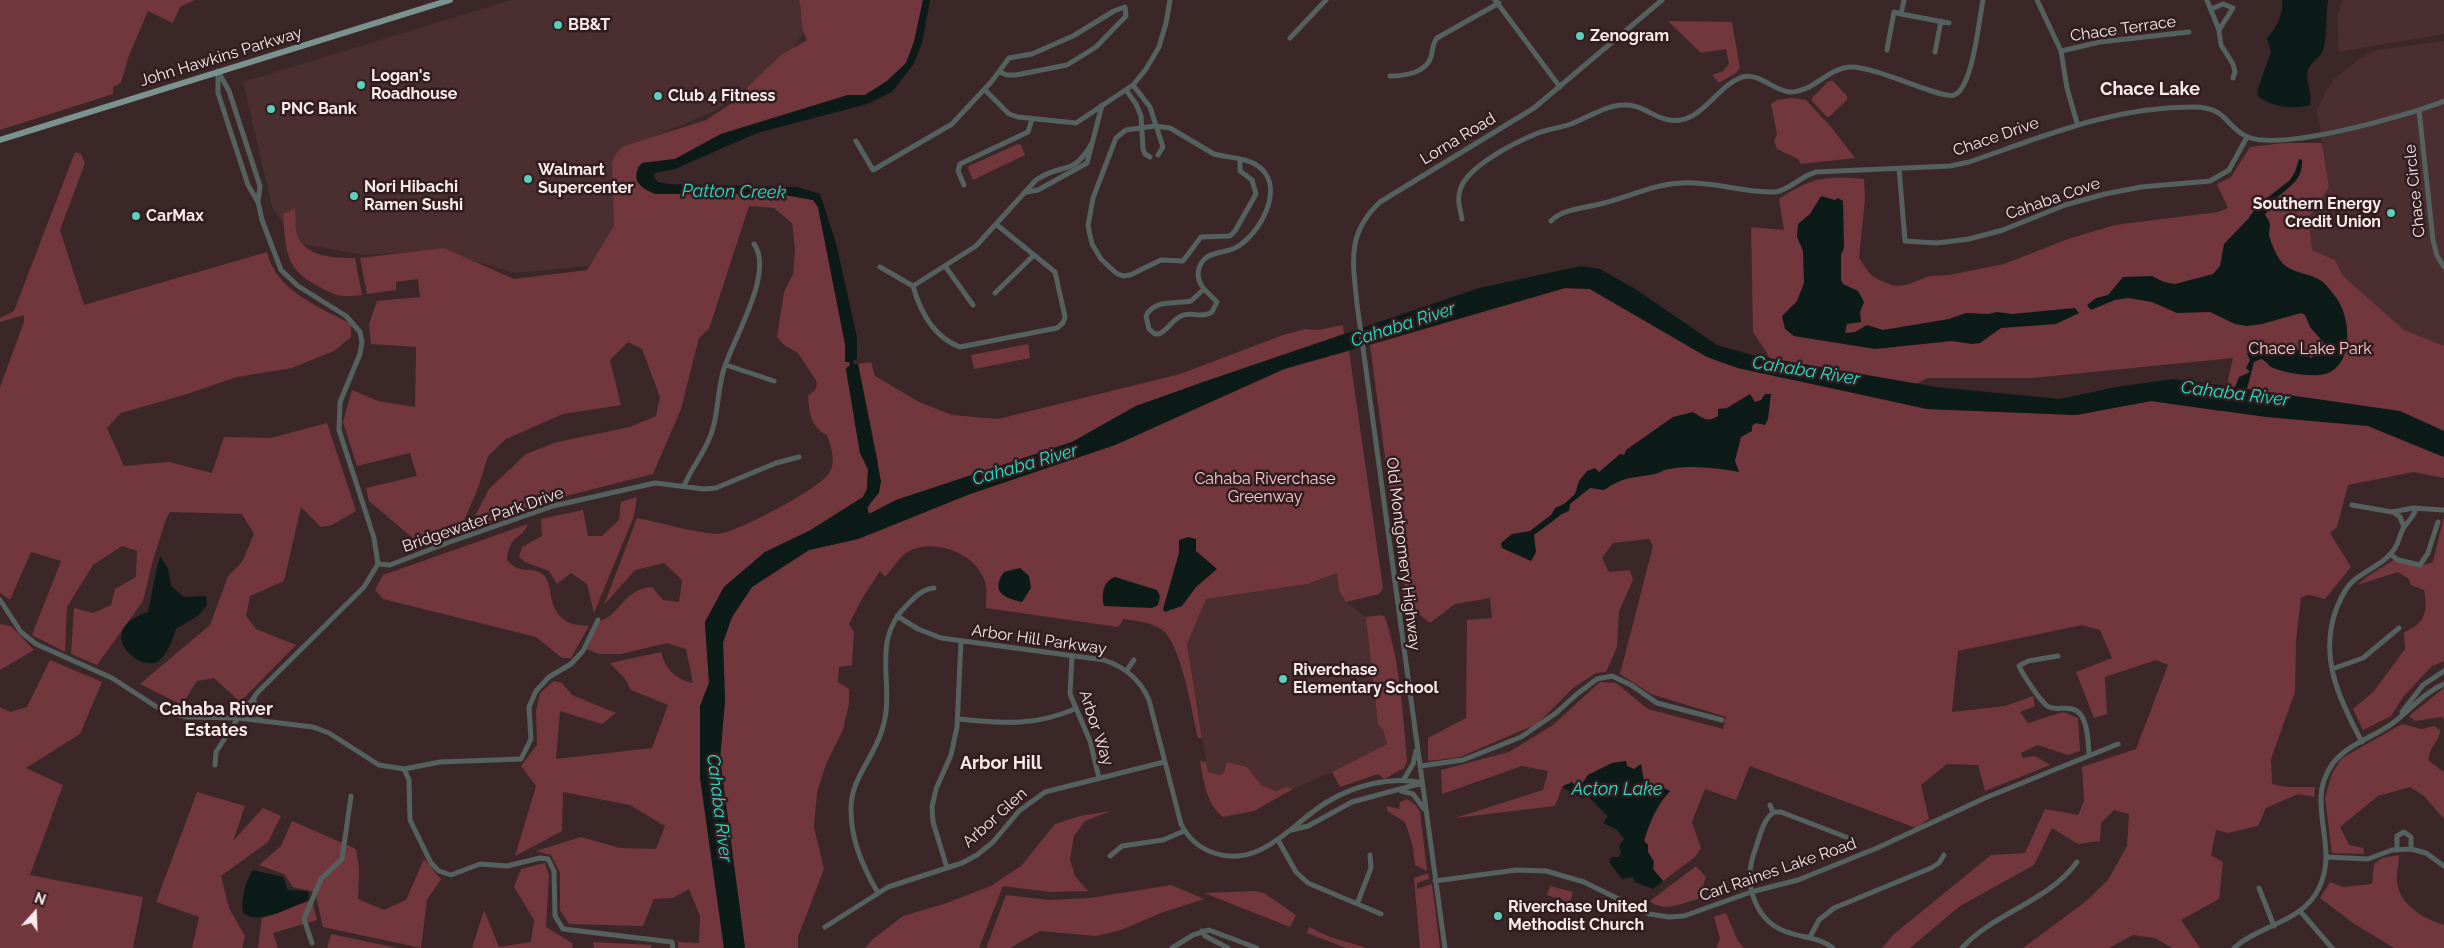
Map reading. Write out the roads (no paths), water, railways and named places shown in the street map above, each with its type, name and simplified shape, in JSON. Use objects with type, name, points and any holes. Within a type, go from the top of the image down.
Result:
[{"type":"main road","name":"John Hawkins Parkway","points":[[0,140],[450,0]]},
{"type":"street","points":[[985,90],[1009,114],[1032,119],[1076,123],[1133,85],[1146,69],[1159,47],[1170,0]]},
{"type":"street","points":[[1290,38],[1311,12],[1326,0]]},
{"type":"street","name":"Lorna Road","points":[[1362,341],[1353,267],[1353,246],[1358,229],[1372,210],[1402,187],[1534,108],[1662,0]]},
{"type":"street","points":[[1901,14],[1904,0]]},
{"type":"street","points":[[1462,219],[1459,195],[1462,184],[1472,172],[1526,138],[1569,124],[1614,106],[1636,106],[1661,119],[1680,120],[1692,116],[1727,85],[1742,77],[1753,77],[1781,90],[1797,92],[1837,70],[1851,67],[1868,69],[1897,77],[1944,97],[1954,96],[1960,90],[1968,75],[1983,0]]},
{"type":"street","points":[[2038,0],[2061,51],[2067,88],[2078,123]]},
{"type":"street","points":[[2207,0],[2219,30],[2222,45],[2233,64],[2235,72],[2233,78]]},
{"type":"street","points":[[1390,76],[1412,74],[1430,60],[1437,38],[1497,2],[1560,87]]},
{"type":"street","points":[[2211,9],[2223,4],[2233,8],[2219,30]]},
{"type":"street","points":[[856,141],[873,170],[952,124],[985,90],[1009,58],[1032,54],[1073,36],[1114,11],[1125,8],[1126,16],[1096,47],[1067,65],[1016,75],[1007,75],[1000,72]]},
{"type":"street","points":[[1887,50],[1894,12],[1949,23]]},
{"type":"street","points":[[1935,52],[1940,21]]},
{"type":"street","name":"Chace Terrace","points":[[2061,51],[2144,36],[2189,32]]},
{"type":"street","points":[[215,765],[216,752],[258,692],[364,587],[378,564],[374,538],[338,430],[340,402],[360,354],[362,342],[360,332],[346,316],[298,286],[281,270],[264,228],[258,202],[248,185],[218,93],[218,71]]},
{"type":"street","points":[[218,71],[229,91],[260,186],[258,202]]},
{"type":"street","points":[[1133,85],[1150,107],[1163,147],[1158,155]]},
{"type":"street","points":[[1126,90],[1139,110],[1144,154],[1150,156]]},
{"type":"street","points":[[2246,137],[2267,140],[2337,132],[2419,110],[2444,101]]},
{"type":"street","points":[[1027,192],[1038,190],[1061,176],[1081,168],[1090,158],[1102,105]]},
{"type":"street","name":"Chace Drive","points":[[1551,221],[1561,213],[1672,184],[1703,183],[1776,192],[1784,190],[1803,177],[1816,172],[1950,166],[1969,162],[2078,123],[2138,112],[2202,107],[2219,112],[2246,137]]},
{"type":"street","name":"Chace Circle","points":[[2419,110],[2433,240],[2437,256],[2444,267]]},
{"type":"street","points":[[964,185],[958,171],[960,164],[1028,132],[1032,119]]},
{"type":"street","points":[[1204,289],[1191,301],[1167,303],[1152,308],[1146,316],[1149,330],[1159,334],[1180,316],[1193,314],[1205,316],[1212,312],[1216,302],[1199,282],[1198,272],[1208,255],[1234,249],[1244,242],[1269,206],[1271,192],[1267,178],[1256,165],[1240,159],[1214,154],[1178,132],[1155,126],[1126,130],[1116,138],[1088,217],[1092,244],[1101,259],[1122,276],[1130,275],[1161,260],[1182,261],[1202,237],[1230,236],[1246,216],[1256,194],[1252,180],[1240,171],[1240,159]]},
{"type":"street","name":"Cahaba Cove","points":[[1905,241],[1937,243],[1969,239],[2003,230],[2065,205],[2104,194],[2141,187],[2210,181],[2229,170],[2246,137]]},
{"type":"street","points":[[913,286],[976,246],[1036,180],[1046,173],[1075,166],[1092,143]]},
{"type":"street","points":[[1899,168],[1905,241],[1901,247]]},
{"type":"street","points":[[880,267],[913,286],[928,323],[954,344],[960,346],[1057,328],[1063,323],[1065,317],[1055,272],[1033,256],[997,224]]},
{"type":"street","points":[[684,486],[713,429],[726,365],[743,327],[761,268],[760,252],[754,244]]},
{"type":"street","points":[[995,293],[1033,256]]},
{"type":"street","points":[[945,266],[973,305]]},
{"type":"street","name":"Old Montgomery Highway","points":[[1362,341],[1445,948]]},
{"type":"street","points":[[726,365],[774,381]]},
{"type":"street","name":"Bridgewater Park Drive","points":[[378,564],[390,565],[553,506],[648,484],[662,483],[710,489],[723,486],[776,463],[799,457]]},
{"type":"street","points":[[2352,504],[2392,512],[2400,517],[2404,527]]},
{"type":"street","points":[[2392,512],[2416,508],[2444,510]]},
{"type":"street","points":[[2362,742],[2347,714],[2332,669],[2328,640],[2343,593],[2352,582],[2390,554],[2395,548],[2404,527],[2412,519],[2416,508]]},
{"type":"street","points":[[2390,554],[2398,560],[2420,565],[2428,553],[2438,522]]},
{"type":"street","points":[[878,892],[857,849],[852,825],[851,800],[858,778],[878,742],[884,723],[886,642],[897,616],[923,591],[934,588]]},
{"type":"street","points":[[0,600],[21,632],[36,644],[112,678],[163,711],[187,717],[238,718],[313,728],[329,733],[379,765],[404,770],[440,762],[521,759],[531,739],[529,707],[536,691],[549,677],[571,664],[583,651],[598,620]]},
{"type":"street","name":"Arbor Hill Parkway","points":[[897,616],[925,632],[961,641],[1104,660],[1127,670],[1140,683],[1147,696],[1175,810],[1184,831],[1205,849],[1232,856],[1254,853],[1278,840],[1310,814],[1343,794],[1367,785],[1404,779],[1422,783]]},
{"type":"street","points":[[2332,669],[2363,658],[2399,628]]},
{"type":"street","points":[[947,868],[933,822],[932,807],[936,789],[950,755],[958,719],[961,641]]},
{"type":"street","name":"Arbor Way","points":[[1072,656],[1070,688],[1075,709],[1090,741],[1099,778]]},
{"type":"street","points":[[2058,656],[2028,661],[2019,666],[2026,680],[2046,706],[2056,709],[2071,708],[2082,715],[2089,754]]},
{"type":"street","points":[[1127,670],[1134,660]]},
{"type":"street","points":[[2399,717],[2423,685],[2444,671]]},
{"type":"street","points":[[1420,766],[1463,760],[1521,737],[1556,713],[1597,679],[1612,676],[1631,685],[1657,703],[1722,720]]},
{"type":"street","points":[[2234,948],[2252,934],[2274,926],[2300,911],[2319,888],[2325,873],[2327,857],[2321,805],[2324,780],[2337,758],[2399,717],[2444,684]]},
{"type":"street","points":[[254,698],[255,711],[263,721]]},
{"type":"street","points":[[958,719],[1026,723],[1051,718],[1075,709]]},
{"type":"street","name":"Carl Raines Lake Road","points":[[1435,881],[1516,870],[1546,871],[1584,882],[1649,914],[1669,917],[1692,914],[1751,892],[1798,880],[1877,848],[1985,798],[2089,754],[2118,744]]},
{"type":"street","points":[[1404,779],[1413,764],[1417,746]]},
{"type":"street","name":"Arbor Glen","points":[[825,927],[878,892],[894,884],[947,868],[982,852],[1019,811],[1038,796],[1058,788],[1164,762]]},
{"type":"street","points":[[404,770],[409,780],[410,820],[431,863],[439,871],[451,875],[480,864],[507,866],[540,858],[548,859],[554,870],[555,916],[563,928],[672,942],[672,948]]},
{"type":"street","name":"Arbor Hill Parkway","points":[[1290,831],[1308,826],[1352,802],[1422,783]]},
{"type":"street","points":[[1398,790],[1408,792],[1417,798],[1426,813]]},
{"type":"street","points":[[312,943],[304,919],[321,879],[342,859],[351,796]]},
{"type":"street","points":[[1770,805],[1773,812]]},
{"type":"street","points":[[1773,812],[1766,821],[1750,866],[1748,876],[1751,892],[1762,914],[1774,925],[1789,933],[1810,937],[1833,948]]},
{"type":"street","points":[[1773,812],[1781,812],[1846,838]]},
{"type":"street","points":[[1110,856],[1122,846],[1163,840],[1184,831]]},
{"type":"street","points":[[2397,850],[2397,836],[2404,832],[2411,837],[2411,849]]},
{"type":"street","points":[[1278,840],[1302,878],[1315,888],[1382,914]]},
{"type":"street","points":[[2327,857],[2368,859],[2397,850],[2411,849],[2426,853],[2444,866]]},
{"type":"street","points":[[1357,904],[1371,868],[1370,854]]},
{"type":"street","points":[[1810,937],[1819,920],[1834,908],[1931,868],[1939,863],[1944,855]]},
{"type":"street","points":[[1962,948],[1984,928],[2053,887],[2077,862]]},
{"type":"street","points":[[2259,888],[2274,926]]},
{"type":"street","points":[[2300,911],[2332,948]]},
{"type":"street","points":[[1172,948],[1202,931],[1209,930],[1257,948]]},
{"type":"street","points":[[1202,931],[1205,936],[1228,948]]},
{"type":"water","points":[[923,0],[930,0],[922,43],[913,65],[892,92],[867,104],[757,133],[675,169],[655,173],[654,177],[658,182],[669,184],[797,187],[820,194],[836,243],[857,337],[857,359],[853,361],[854,364],[858,364],[881,481],[879,493],[867,507],[869,514],[896,500],[1072,442],[1136,406],[1203,382],[1479,288],[1581,266],[1600,269],[1637,290],[1717,345],[1752,355],[1936,387],[2060,399],[2116,387],[2173,379],[2235,387],[2239,377],[2250,372],[2246,368],[2250,360],[2247,354],[2254,346],[2268,344],[2286,351],[2301,350],[2311,358],[2318,353],[2324,343],[2310,327],[2305,315],[2301,313],[2262,324],[2247,326],[2235,324],[2210,312],[2177,313],[2152,302],[2128,298],[2115,300],[2091,310],[2087,305],[2096,298],[2108,295],[2123,277],[2152,276],[2164,282],[2175,284],[2213,274],[2220,266],[2224,244],[2248,219],[2258,205],[2290,180],[2299,159],[2302,160],[2302,168],[2297,179],[2274,201],[2265,214],[2270,224],[2269,234],[2280,260],[2285,265],[2290,269],[2315,277],[2326,285],[2336,298],[2345,315],[2347,326],[2346,348],[2343,358],[2337,367],[2330,372],[2319,375],[2302,375],[2284,371],[2271,367],[2261,359],[2254,362],[2247,389],[2400,411],[2444,431],[2444,457],[2368,426],[2266,417],[2151,401],[2076,415],[1927,409],[1738,368],[1707,357],[1590,289],[1565,288],[1284,369],[1115,445],[970,494],[858,539],[809,550],[752,587],[732,617],[723,642],[725,700],[720,759],[745,948],[724,948],[700,777],[700,706],[709,683],[705,622],[724,587],[765,552],[809,531],[863,497],[867,489],[868,469],[860,453],[846,369],[850,365],[849,362],[845,362],[845,344],[818,207],[813,200],[779,194],[655,194],[641,186],[636,178],[636,174],[642,163],[675,159],[721,134],[848,95],[865,95],[887,81],[906,63],[914,42]]},
{"type":"water","points":[[2282,0],[2328,0],[2323,51],[2311,64],[2307,74],[2310,105],[2290,107],[2276,105],[2258,96],[2257,91],[2271,52],[2267,38],[2279,21],[2282,11]]},
{"type":"water","points":[[1821,196],[1835,200],[1838,198],[1843,201],[1844,248],[1841,255],[1841,280],[1843,284],[1858,291],[1864,302],[1860,312],[1861,322],[1847,324],[1845,333],[1855,332],[1867,325],[1883,330],[1949,319],[1966,313],[1988,314],[1997,312],[2012,314],[2075,308],[2079,313],[2056,324],[2001,328],[1980,343],[1972,344],[1952,341],[1875,349],[1794,336],[1785,329],[1782,316],[1797,301],[1804,283],[1803,251],[1797,237],[1798,224],[1810,214]]},
{"type":"water","points":[[1750,394],[1755,402],[1761,400],[1765,394],[1771,394],[1768,419],[1765,425],[1756,423],[1752,426],[1752,431],[1741,437],[1735,461],[1739,472],[1704,467],[1687,467],[1634,477],[1604,490],[1590,488],[1570,504],[1569,511],[1534,535],[1536,552],[1531,561],[1502,548],[1501,543],[1512,534],[1530,531],[1551,515],[1555,508],[1564,504],[1575,494],[1579,481],[1587,471],[1595,468],[1599,472],[1620,454],[1624,455],[1626,450],[1673,417],[1693,412],[1705,419],[1711,419],[1718,416],[1718,409],[1727,408]]},
{"type":"water","points":[[1188,537],[1196,539],[1196,551],[1217,569],[1196,587],[1182,606],[1165,612],[1163,609],[1179,553],[1179,540]]},
{"type":"water","points":[[160,556],[168,568],[171,586],[184,597],[206,596],[207,605],[199,615],[176,629],[169,647],[161,659],[157,662],[149,663],[139,661],[131,655],[124,647],[121,638],[123,629],[132,620],[148,612]]},
{"type":"water","points":[[1020,568],[1029,576],[1031,588],[1022,602],[1005,596],[1001,593],[998,585],[1004,572]]},
{"type":"water","points":[[1115,577],[1157,590],[1160,596],[1158,605],[1152,608],[1104,606],[1105,585]]},
{"type":"water","name":"Acton Lake","points":[[1626,761],[1627,766],[1634,769],[1641,764],[1646,784],[1654,793],[1662,787],[1670,791],[1654,814],[1644,841],[1648,845],[1648,852],[1654,862],[1653,869],[1663,881],[1653,889],[1635,882],[1633,877],[1622,879],[1609,860],[1613,857],[1619,857],[1621,853],[1619,846],[1624,839],[1617,830],[1603,823],[1608,816],[1590,798],[1587,796],[1583,799],[1562,787],[1572,782],[1576,787],[1580,787],[1588,775],[1612,763]]},
{"type":"water","points":[[253,870],[283,877],[288,890],[308,891],[309,898],[307,901],[275,914],[258,917],[243,913],[243,896]]},
{"type":"place","name":"BB&T","points":[[558,25]]},
{"type":"place","name":"Zenogram","points":[[1580,36]]},
{"type":"place","name":"Logan's Roadhouse","points":[[361,85]]},
{"type":"place","name":"Club 4 Fitness","points":[[658,96]]},
{"type":"place","name":"PNC Bank","points":[[271,109]]},
{"type":"place","name":"Walmart Supercenter","points":[[528,179]]},
{"type":"place","name":"Nori Hibachi Ramen Sushi","points":[[354,196]]},
{"type":"place","name":"Southern Energy Credit Union","points":[[2391,213]]},
{"type":"place","name":"CarMax","points":[[136,216]]},
{"type":"place","name":"Riverchase Elementary School","points":[[1283,679]]},
{"type":"place","name":"Riverchase United Methodist Church","points":[[1498,916]]},
{"type":"district","name":"Chace Lake","points":[[2150,90]]},
{"type":"district","name":"Cahaba River Estates","points":[[216,720]]},
{"type":"district","name":"Arbor Hill","points":[[1001,764]]},
{"type":"water label","name":"Patton Creek","points":[[734,192]]},
{"type":"water label","name":"Cahaba River","points":[[1403,325]]},
{"type":"water label","name":"Cahaba River","points":[[1806,371]]},
{"type":"water label","name":"Cahaba River","points":[[2235,394]]},
{"type":"water label","name":"Cahaba River","points":[[1025,465]]},
{"type":"water label","name":"Cahaba River","points":[[719,808]]},
{"type":"park label","name":"Chace Lake Park","points":[[2310,349]]},
{"type":"park label","name":"Cahaba Riverchase Greenway","points":[[1265,488]]}]
